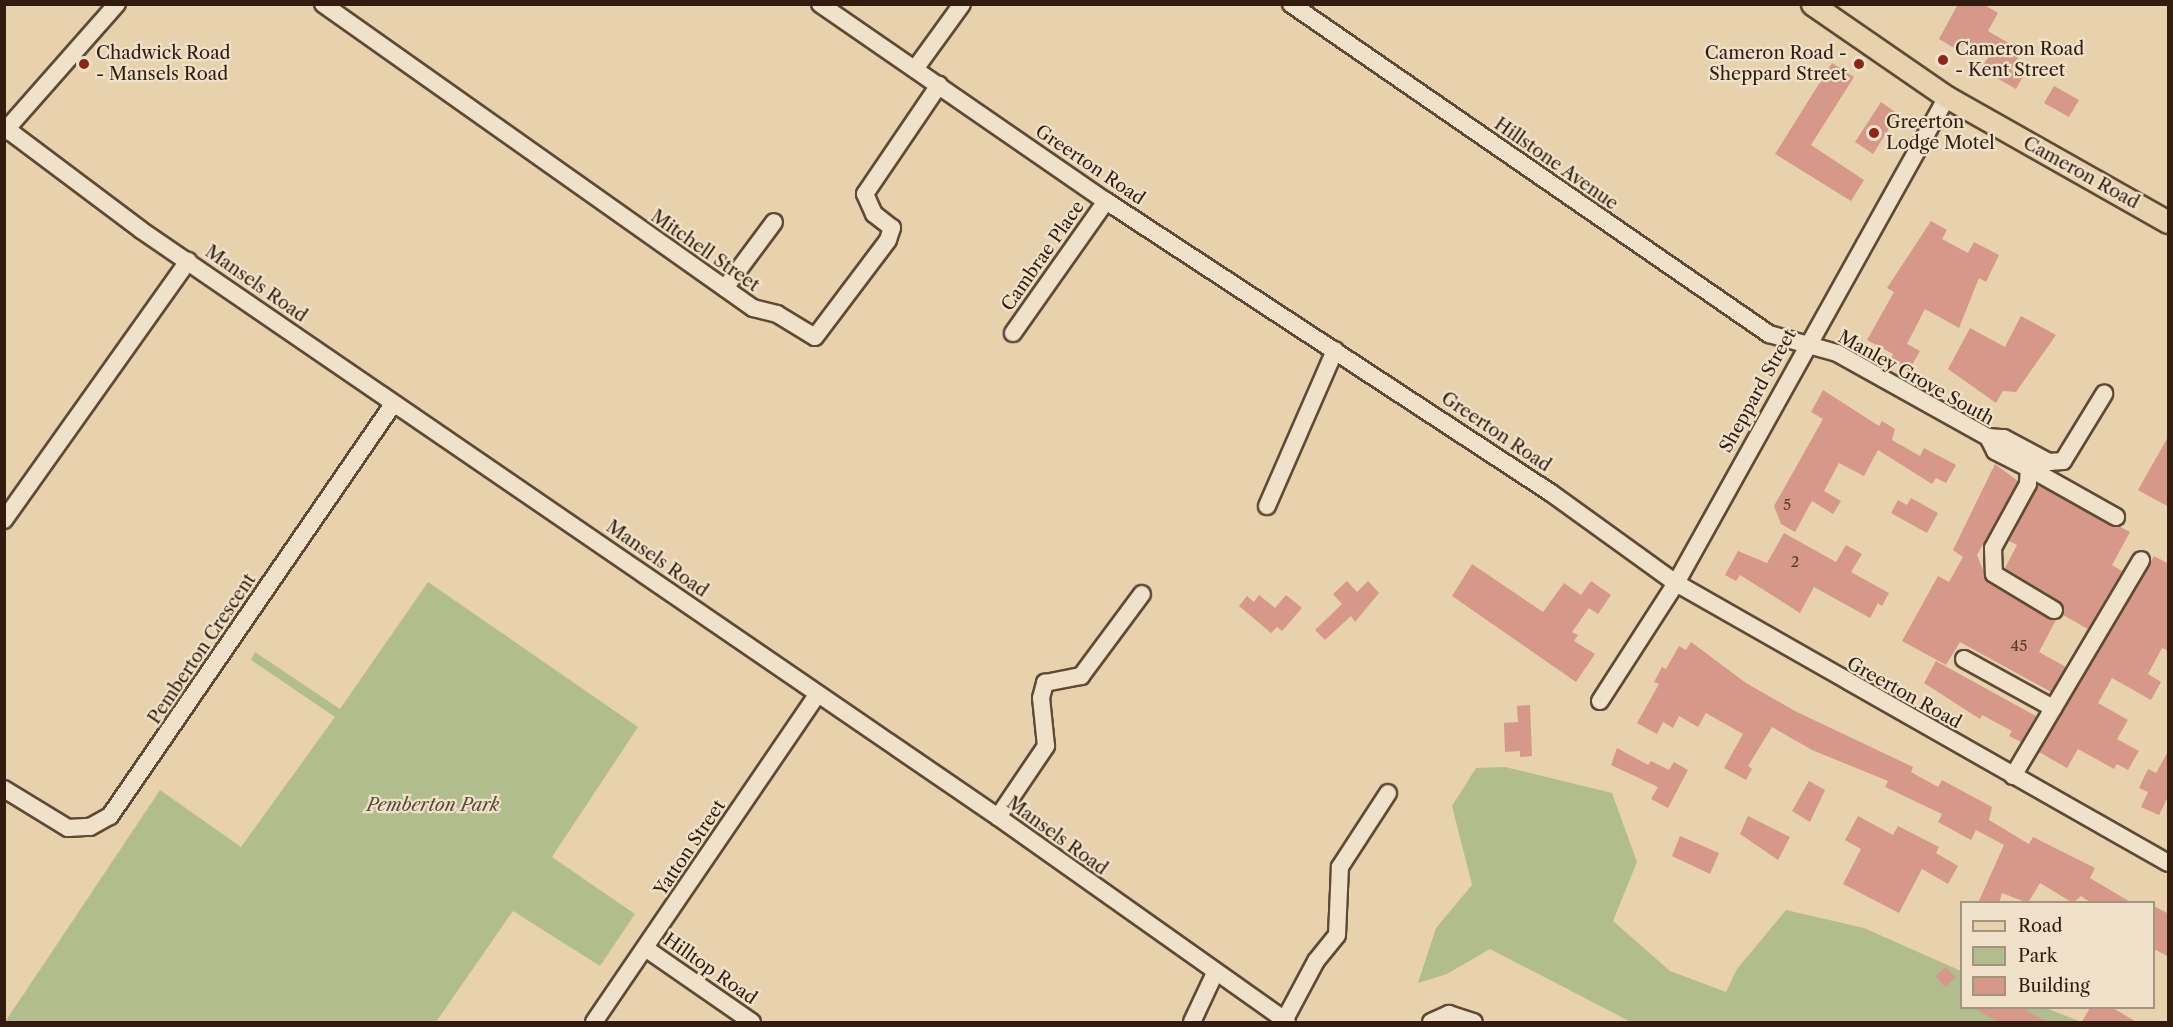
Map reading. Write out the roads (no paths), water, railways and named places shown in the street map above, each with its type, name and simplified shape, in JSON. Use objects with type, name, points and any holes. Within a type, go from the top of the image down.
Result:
[{"type":"main road","name":"Cameron Road","points":[[1812,4],[1947,97],[2169,222]]},
{"type":"street","points":[[5,130],[117,4]]},
{"type":"street","name":"Mitchell Street","points":[[323,4],[725,288],[810,336],[820,334],[888,240],[892,228],[874,214],[866,194],[939,84]]},
{"type":"street","name":"Greerton Road","points":[[820,4],[1106,201],[1551,493],[1676,583],[2013,776],[2168,861]]},
{"type":"street","points":[[915,69],[962,4]]},
{"type":"street","name":"Hillstone Avenue","points":[[1291,4],[1769,334],[1805,344]]},
{"type":"street","name":"Sheppard Street","points":[[1600,701],[1676,583],[1805,344],[1947,97]]},
{"type":"street","name":"Mansels Road","points":[[5,130],[393,404],[998,817],[1286,1022]]},
{"type":"street","name":"Cambrae Place","points":[[1013,333],[1106,201]]},
{"type":"street","points":[[725,288],[774,222]]},
{"type":"street","points":[[4,520],[188,261]]},
{"type":"street","name":"Manley Grove South","points":[[1805,344],[1837,353],[1988,437],[1995,451],[2030,468],[2116,517]]},
{"type":"street","points":[[1268,506],[1335,350]]},
{"type":"street","points":[[1988,437],[2004,438],[2049,462],[2063,461],[2104,393]]},
{"type":"street","name":"Pemberton Crescent","points":[[4,789],[68,828],[90,827],[110,816],[393,404]]},
{"type":"street","points":[[2030,468],[2028,484],[1993,548],[1994,574],[2054,610]]},
{"type":"street","points":[[2013,776],[2141,560]]},
{"type":"street","points":[[998,817],[1046,746],[1041,698],[1045,683],[1081,676],[1142,594]]},
{"type":"street","points":[[1964,659],[2053,708]]},
{"type":"street","name":"Yatton Street","points":[[594,1023],[818,695]]},
{"type":"street","points":[[1286,1022],[1316,961],[1337,935],[1340,867],[1388,793]]},
{"type":"street","name":"Hilltop Road","points":[[645,948],[753,1023]]},
{"type":"street","points":[[1192,1023],[1215,973]]},
{"type":"street","points":[[1431,1023],[1449,1014],[1474,1023]]},
{"type":"place","name":"Cameron Road - Kent Street","points":[[1943,60]]},
{"type":"place","name":"Chadwick Road - Mansels Road","points":[[84,64]]},
{"type":"place","name":"Cameron Road - Sheppard Street","points":[[1859,64]]},
{"type":"place","name":"Greerton Lodge Motel","points":[[1874,133]]},
{"type":"park label","name":"Pemberton Park","points":[[433,805]]}]
